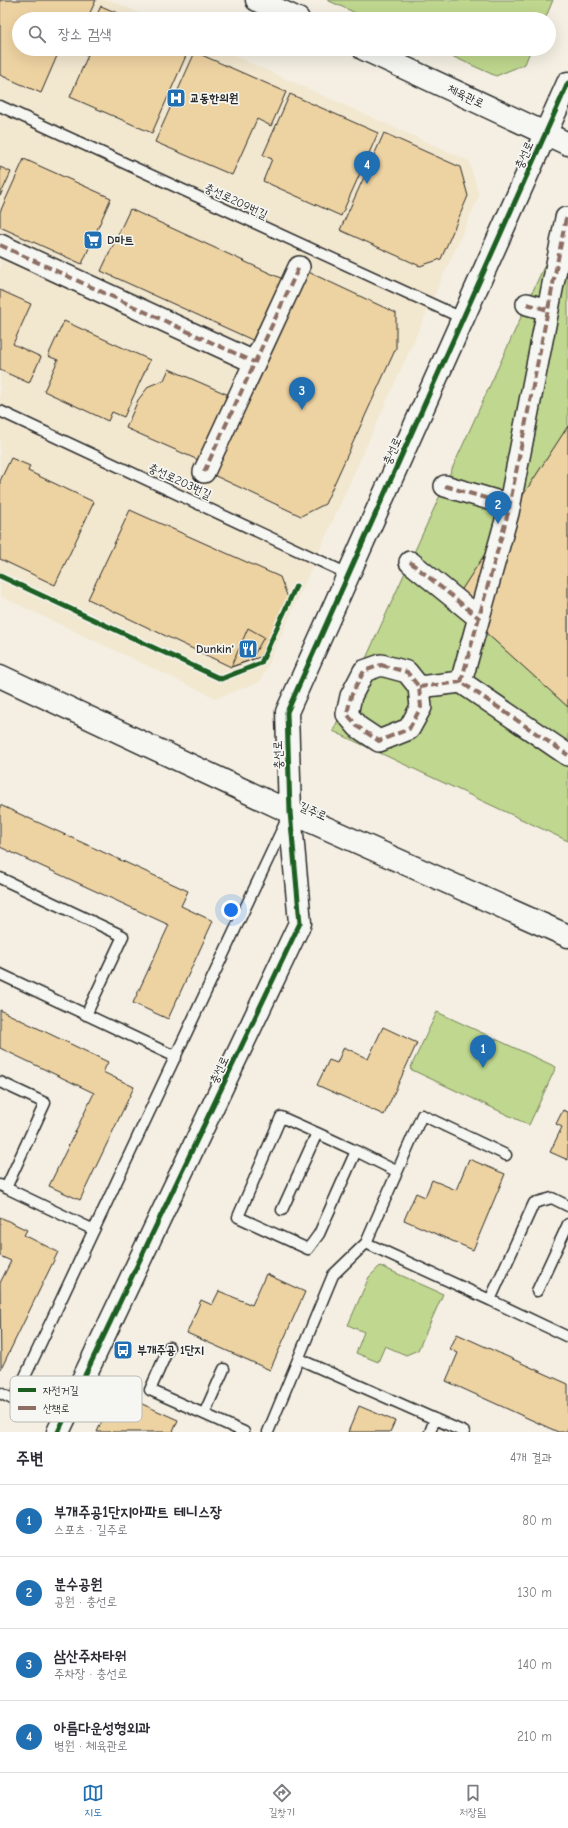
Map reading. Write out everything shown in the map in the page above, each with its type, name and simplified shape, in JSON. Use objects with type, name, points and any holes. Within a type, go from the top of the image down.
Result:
[{"type":"street","points":[[257,0],[283,12]]},
{"type":"street","name":"체육관로","points":[[379,56],[568,144]]},
{"type":"street","name":"충선로","points":[[85,1376],[300,923],[290,812],[287,712],[568,83]]},
{"type":"street","points":[[461,682],[510,505],[566,218]]},
{"type":"street","points":[[0,245],[254,362]]},
{"type":"street","points":[[204,472],[299,267]]},
{"type":"street","points":[[527,304],[548,310]]},
{"type":"street","points":[[445,486],[510,505]]},
{"type":"street","points":[[410,562],[479,618]]},
{"type":"street","name":"길주로","points":[[2,676],[290,812],[568,936]]},
{"type":"street","points":[[420,687],[461,682],[568,755]]},
{"type":"lane","name":"충선로209번길","points":[[0,106],[462,318]]},
{"type":"lane","name":"충선로203번길","points":[[0,411],[348,574]]},
{"type":"lane","points":[[25,1376],[290,812]]},
{"type":"lane","points":[[0,878],[123,936],[86,1015]]},
{"type":"lane","points":[[0,974],[176,1057]]},
{"type":"lane","points":[[0,1082],[45,1103],[3,1186],[94,1230]]},
{"type":"lane","points":[[268,1432],[334,1275],[366,1243],[396,1171],[422,1115],[506,1155]]},
{"type":"lane","points":[[356,1151],[320,1234],[308,1249],[238,1217],[281,1116],[356,1151],[396,1171]]},
{"type":"lane","points":[[282,1210],[317,1133]]},
{"type":"lane","points":[[490,1300],[534,1203],[552,1198],[568,1206]]},
{"type":"lane","points":[[537,1291],[568,1224]]},
{"type":"lane","points":[[366,1243],[568,1337]]},
{"type":"lane","points":[[169,1347],[150,1390],[244,1432]]},
{"type":"lane","points":[[299,1358],[464,1432]]},
{"type":"lane","points":[[204,1414],[224,1369]]},
{"type":"lane","points":[[0,1393],[10,1398]]},
{"type":"lane","points":[[430,1432],[435,1419]]},
{"type":"shaded area","points":[[0,0],[110,0],[137,12],[12,12],[12,56],[235,56],[469,161],[479,196],[260,682],[216,698],[0,596]]},
{"type":"green space","points":[[327,0],[553,0],[548,12],[354,12]]},
{"type":"green space","points":[[452,56],[528,56],[525,64],[496,76]]},
{"type":"green space","points":[[566,218],[568,219],[568,841],[333,731]]},
{"type":"green space","points":[[437,1012],[556,1067],[529,1125],[410,1069]]},
{"type":"green space","points":[[380,1266],[443,1294],[418,1350],[406,1355],[385,1346],[378,1362],[356,1353],[364,1332],[348,1325],[369,1277]]},
{"type":"building","points":[[0,0],[96,0],[90,12],[12,12],[12,56],[57,56],[41,93],[0,75]]},
{"type":"building","points":[[101,6],[115,12],[98,12]]},
{"type":"building","points":[[88,56],[186,56],[152,133],[70,97]]},
{"type":"building","points":[[193,56],[204,56],[286,92],[271,126],[257,119],[232,175],[155,142]]},
{"type":"building","points":[[290,94],[378,133],[341,216],[263,181],[272,159],[263,155]]},
{"type":"building","points":[[384,133],[460,167],[468,196],[441,259],[420,266],[340,230]]},
{"type":"building","points":[[24,159],[111,198],[82,264],[0,227],[0,212]]},
{"type":"building","points":[[0,167],[11,172],[0,196]]},
{"type":"building","points":[[130,209],[287,281],[259,343],[101,271]]},
{"type":"building","points":[[302,269],[396,313],[396,348],[325,504],[301,516],[207,472]]},
{"type":"building","points":[[0,290],[31,304],[13,344],[41,357],[29,383],[0,370]]},
{"type":"building","points":[[64,321],[150,360],[124,417],[112,412],[108,421],[44,391],[58,360],[48,356]]},
{"type":"building","points":[[169,369],[231,396],[205,463],[126,428],[138,400],[149,386],[164,380]]},
{"type":"building","points":[[568,426],[568,707],[453,603]]},
{"type":"building","points":[[11,458],[30,466],[28,471],[94,502],[55,585],[0,559],[0,481]]},
{"type":"building","points":[[130,510],[280,577],[288,598],[260,657],[231,667],[88,599]]},
{"type":"building","name":"Dunkin'","points":[[248,628],[264,637],[251,660],[231,667]]},
{"type":"building","points":[[0,805],[188,891],[181,906],[213,921],[168,1019],[133,1003],[169,925],[0,847]]},
{"type":"building","points":[[0,1010],[108,1062],[103,1072],[134,1087],[80,1200],[49,1186],[94,1093],[0,1048]]},
{"type":"building","points":[[383,1027],[417,1043],[384,1115],[317,1085],[329,1060],[337,1063],[344,1047],[368,1059]]},
{"type":"building","points":[[563,1110],[568,1112],[568,1160],[550,1152],[562,1127],[556,1124]]},
{"type":"building","points":[[469,1159],[505,1174],[473,1250],[404,1220],[416,1193],[425,1197],[432,1180],[456,1190]]},
{"type":"building","points":[[0,1217],[27,1230],[24,1235],[58,1252],[1,1369],[0,1283],[11,1261],[0,1256]]},
{"type":"building","points":[[266,1274],[305,1292],[270,1370],[187,1333],[201,1300],[212,1305],[219,1291],[252,1305]]},
{"type":"building","points":[[457,1334],[568,1384],[568,1432],[558,1432],[446,1381],[458,1353],[450,1349]]},
{"type":"building","points":[[142,1404],[178,1420],[173,1432],[97,1432],[102,1422],[142,1422]]},
{"type":"building","points":[[359,1406],[395,1421],[390,1432],[348,1432]]},
{"type":"marked path","points":[[566,218],[508,513],[461,682],[568,755]]},
{"type":"marked path","points":[[0,245],[254,362]]},
{"type":"marked path","points":[[204,472],[299,267]]},
{"type":"marked path","points":[[527,304],[548,310]]},
{"type":"marked path","points":[[445,486],[510,505]]},
{"type":"marked path","points":[[410,562],[479,618]]},
{"type":"marked path","points":[[381,665],[407,672],[419,687],[421,707],[409,729],[379,741],[358,727],[347,714],[351,696],[364,671],[381,665]]},
{"type":"marked path","points":[[419,687],[461,682]]},
{"type":"cycle path","points":[[85,1376],[300,923],[290,812],[287,712],[568,83]]},
{"type":"cycle path","points":[[0,576],[221,679],[261,663],[296,586]]},
{"type":"cycle path","points":[[58,1432],[63,1422]]},
{"type":"place","name":"교동한의원","points":[[176,98]]},
{"type":"place","name":"아름다운성형외과","points":[[367,184]]},
{"type":"place","name":"D마트","points":[[93,240]]},
{"type":"place","name":"삼산주차타워","points":[[302,410]]},
{"type":"place","name":"분수공원","points":[[498,524]]},
{"type":"place","name":"Dunkin'","points":[[248,649]]},
{"type":"place","name":"부개주공1단지아파트 테니스장","points":[[483,1068]]},
{"type":"place","name":"부개주공 1단지","points":[[123,1350]]}]
